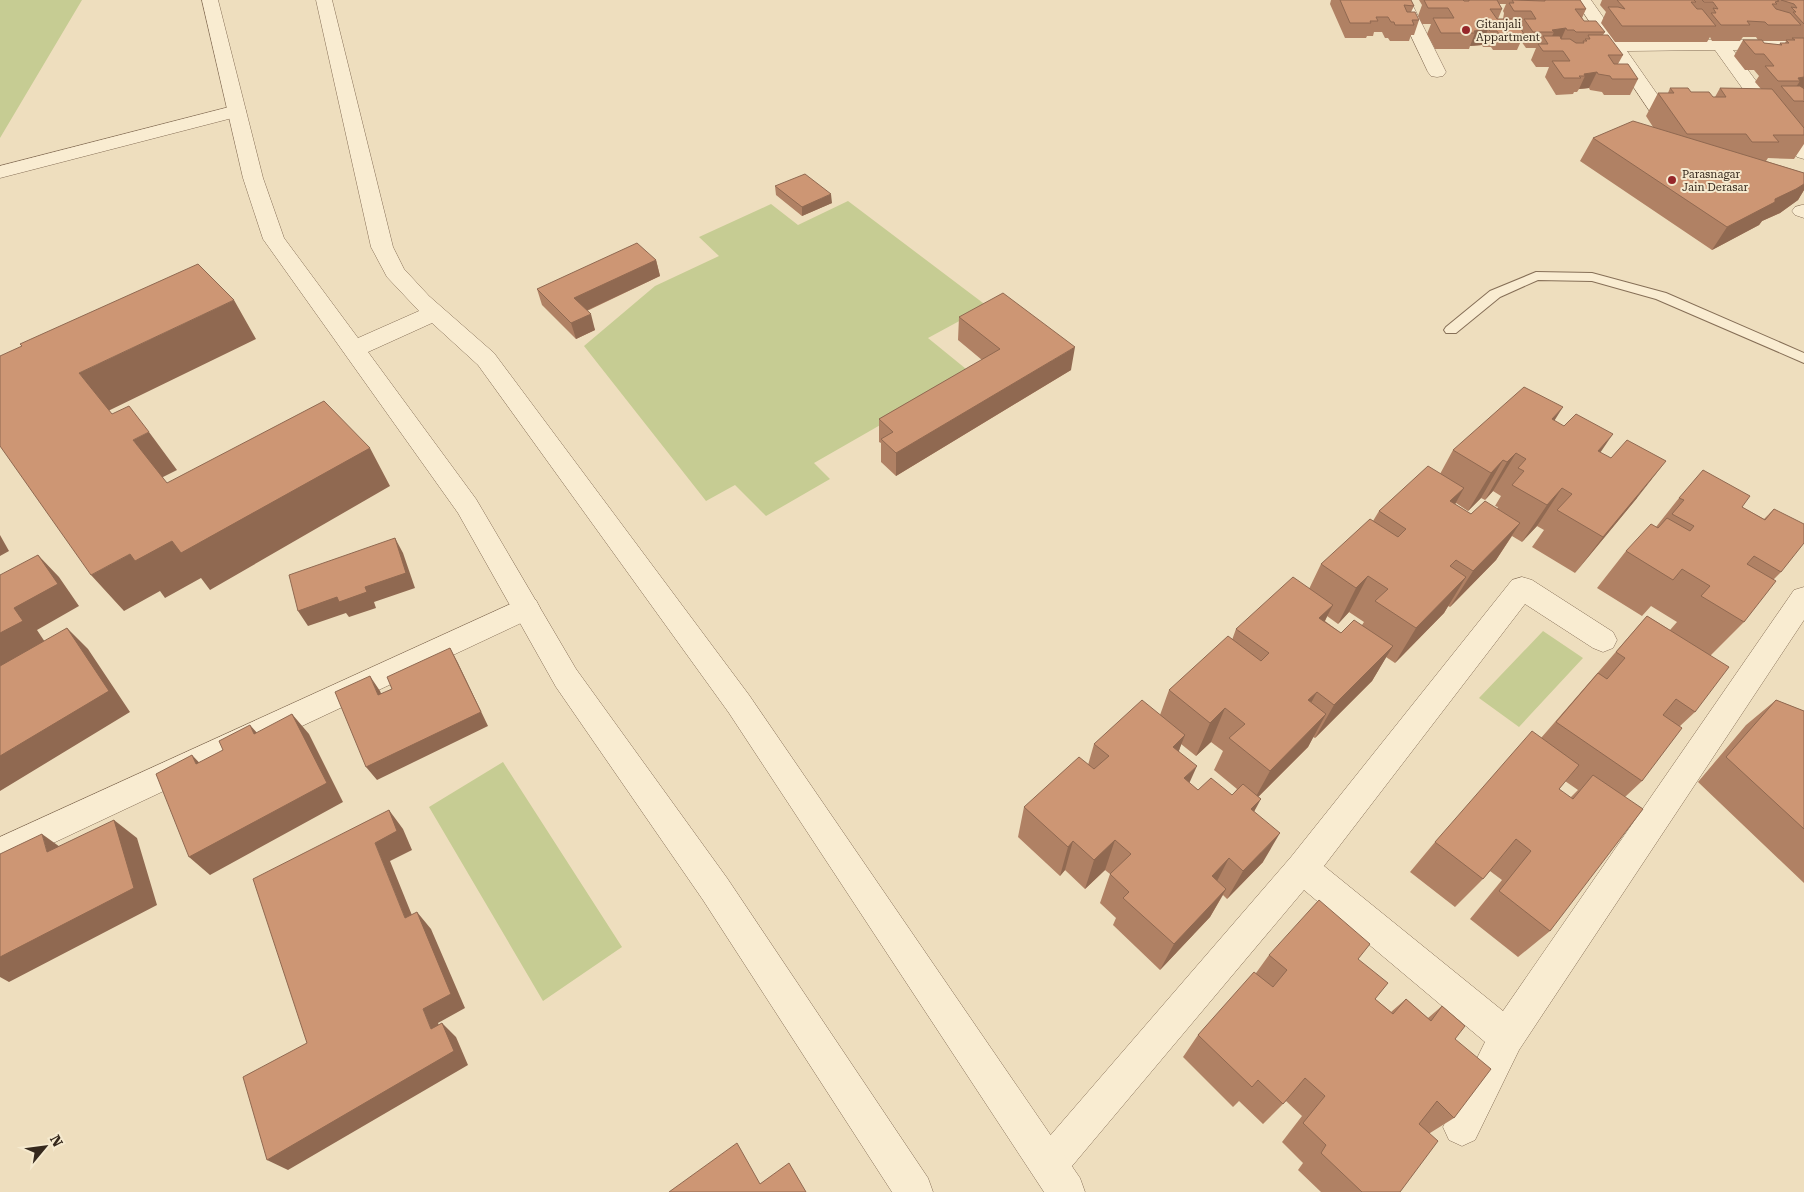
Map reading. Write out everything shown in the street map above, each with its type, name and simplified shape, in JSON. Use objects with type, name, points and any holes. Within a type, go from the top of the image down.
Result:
[{"type":"street","points":[[210,0],[253,178],[274,239],[466,506],[566,678],[715,888],[914,1192]]},
{"type":"street","points":[[324,0],[382,247],[395,272],[434,313],[486,360],[739,704],[1066,1192]]},
{"type":"street","points":[[1402,0],[1438,72]]},
{"type":"street","points":[[1583,0],[1658,109],[1704,111]]},
{"type":"street","points":[[1614,46],[1804,44]]},
{"type":"street","points":[[1721,46],[1760,112],[1804,153]]},
{"type":"street","points":[[0,172],[237,111]]},
{"type":"street","points":[[353,349],[434,313]]},
{"type":"street","points":[[1049,1164],[1302,868],[1522,588],[1603,640]]},
{"type":"street","points":[[1462,1127],[1506,1037],[1804,598]]},
{"type":"street","points":[[0,853],[526,608]]},
{"type":"street","points":[[1302,868],[1506,1037]]},
{"type":"lane","points":[[1451,330],[1494,294],[1536,276],[1592,277],[1661,296],[1804,358]]},
{"type":"green space","points":[[0,0],[82,0],[0,138]]},
{"type":"green space","points":[[848,201],[987,306],[928,338],[971,373],[814,463],[830,479],[766,516],[735,485],[706,501],[584,346],[655,286],[719,256],[699,237],[771,204],[798,225]]},
{"type":"green space","points":[[1543,631],[1583,658],[1519,727],[1479,698]]},
{"type":"green space","points":[[503,762],[622,947],[543,1001],[429,807]]},
{"type":"building","points":[[1340,0],[1411,0],[1414,6],[1404,5],[1407,12],[1415,12],[1419,20],[1412,20],[1414,25],[1395,25],[1388,17],[1376,17],[1378,21],[1370,21],[1371,23],[1350,23]]},
{"type":"building","points":[[1424,0],[1497,0],[1502,9],[1490,9],[1497,19],[1515,19],[1524,34],[1499,34],[1497,31],[1490,31],[1488,29],[1474,31],[1475,33],[1441,33],[1433,18],[1454,18],[1448,8],[1428,8]]},
{"type":"building","points":[[1512,0],[1580,0],[1586,9],[1575,9],[1584,21],[1596,21],[1605,32],[1576,32],[1566,28],[1552,30],[1554,32],[1533,32],[1524,19],[1536,19],[1531,11],[1514,11],[1509,3],[1514,3]]},
{"type":"building","points":[[1617,0],[1694,0],[1696,2],[1691,2],[1697,9],[1702,9],[1716,26],[1622,26],[1608,7],[1625,9]]},
{"type":"building","points":[[1702,0],[1777,0],[1779,1],[1775,2],[1777,4],[1772,4],[1776,9],[1790,13],[1801,25],[1768,25],[1765,22],[1747,21],[1750,25],[1721,25],[1711,13],[1716,13],[1713,8],[1718,9],[1713,2],[1704,2]]},
{"type":"building","points":[[1781,0],[1804,0],[1804,24],[1793,12],[1796,12],[1791,7],[1797,8],[1794,4]]},
{"type":"building","points":[[1588,35],[1608,35],[1623,55],[1608,55],[1614,64],[1628,64],[1638,79],[1612,79],[1610,76],[1598,74],[1597,72],[1579,76],[1581,78],[1564,78],[1552,61],[1570,61],[1563,51],[1543,51],[1538,44],[1548,44],[1543,36],[1560,36],[1561,39],[1570,39],[1576,43],[1584,43],[1583,41],[1587,41],[1585,39],[1590,39]]},
{"type":"building","points":[[1792,38],[1804,38],[1804,77],[1798,78],[1800,81],[1778,81],[1765,66],[1774,66],[1764,54],[1755,54],[1743,40],[1762,40],[1764,43],[1782,45],[1780,43],[1789,43],[1786,40],[1795,40]]},
{"type":"building","points":[[1781,86],[1800,86],[1803,88],[1804,102],[1794,101]]},
{"type":"building","points":[[1670,88],[1688,88],[1691,92],[1709,92],[1713,97],[1726,97],[1720,88],[1772,89],[1804,128],[1804,135],[1773,135],[1779,142],[1752,142],[1746,134],[1687,134],[1658,93],[1674,93]]},
{"type":"building","points":[[1633,121],[1804,173],[1804,184],[1775,199],[1775,202],[1727,227],[1593,138]]},
{"type":"building","points":[[805,174],[831,194],[802,207],[775,186]]},
{"type":"building","points":[[637,243],[656,260],[574,298],[591,314],[571,323],[537,289]]},
{"type":"building","points":[[198,264],[234,300],[79,373],[112,414],[129,406],[149,432],[133,440],[167,483],[324,401],[370,448],[181,553],[172,541],[135,561],[130,554],[91,575],[0,446],[0,356],[22,346],[20,344]]},
{"type":"building","points":[[1003,293],[1075,347],[896,453],[881,439],[893,432],[879,419],[1000,349],[959,317]]},
{"type":"building","points":[[1524,387],[1563,407],[1552,419],[1564,426],[1576,414],[1613,434],[1598,451],[1611,458],[1627,440],[1666,461],[1603,537],[1557,510],[1572,494],[1562,488],[1547,505],[1512,485],[1524,471],[1518,468],[1526,459],[1516,453],[1507,462],[1503,460],[1491,473],[1453,450]]},
{"type":"building","points":[[1428,466],[1464,488],[1450,501],[1471,514],[1485,501],[1520,523],[1473,571],[1456,560],[1450,566],[1466,577],[1416,628],[1375,601],[1388,589],[1368,576],[1356,588],[1321,564],[1370,519],[1398,537],[1406,529],[1379,511]]},
{"type":"building","points":[[1703,470],[1750,496],[1742,507],[1765,520],[1774,509],[1804,524],[1804,543],[1781,572],[1754,556],[1747,564],[1776,581],[1744,622],[1701,596],[1710,586],[1682,569],[1673,580],[1626,551],[1651,524],[1658,528],[1667,518],[1690,531],[1694,526],[1672,514],[1684,500],[1679,498]]},
{"type":"building","points":[[395,538],[406,573],[365,587],[367,592],[339,602],[337,597],[298,611],[289,575]]},
{"type":"building","points":[[38,555],[58,584],[14,608],[23,621],[0,633],[0,575]]},
{"type":"building","points":[[1293,577],[1333,605],[1319,618],[1341,633],[1354,620],[1393,646],[1334,705],[1317,692],[1308,700],[1326,714],[1270,771],[1229,738],[1245,724],[1225,708],[1210,723],[1169,690],[1228,636],[1261,661],[1269,653],[1236,629]]},
{"type":"building","points":[[1647,616],[1729,667],[1695,712],[1676,699],[1663,715],[1682,728],[1642,781],[1556,722],[1598,673],[1607,679],[1625,658],[1616,652]]},
{"type":"building","points":[[67,628],[109,691],[0,756],[0,666]]},
{"type":"building","points":[[450,648],[481,712],[366,767],[335,692],[370,676],[378,695],[392,689],[387,677]]},
{"type":"building","points":[[1142,700],[1185,735],[1173,747],[1197,766],[1184,778],[1198,790],[1211,778],[1232,795],[1243,784],[1261,799],[1251,809],[1280,833],[1243,871],[1229,858],[1212,876],[1226,889],[1174,944],[1123,898],[1129,892],[1110,874],[1131,854],[1115,840],[1094,860],[1073,841],[1068,847],[1024,807],[1079,757],[1094,769],[1109,756],[1094,744]]},
{"type":"building","points":[[1776,700],[1804,711],[1804,829],[1726,757]]},
{"type":"building","points":[[292,714],[327,783],[189,857],[156,774],[192,755],[196,764],[223,750],[219,741],[250,725],[254,734]]},
{"type":"building","points":[[1532,731],[1579,765],[1559,789],[1573,799],[1593,775],[1643,809],[1550,931],[1499,891],[1531,851],[1516,839],[1483,879],[1435,842]]},
{"type":"building","points":[[389,810],[397,831],[375,843],[405,918],[417,912],[451,994],[423,1009],[431,1029],[442,1023],[454,1051],[267,1160],[243,1077],[307,1043],[253,879]]},
{"type":"building","points":[[114,820],[134,888],[0,957],[0,854],[42,834],[47,852]]},
{"type":"building","points":[[1319,900],[1370,944],[1358,959],[1388,983],[1375,999],[1393,1014],[1406,999],[1431,1021],[1442,1006],[1465,1026],[1455,1039],[1491,1069],[1454,1118],[1437,1101],[1419,1124],[1438,1141],[1400,1192],[1362,1192],[1321,1153],[1326,1145],[1303,1123],[1325,1096],[1305,1078],[1283,1104],[1258,1080],[1252,1087],[1198,1035],[1254,972],[1273,987],[1287,970],[1269,955]]},
{"type":"building","points":[[737,1143],[760,1184],[789,1163],[806,1192],[669,1192]]},
{"type":"place","name":"Gitanjali Appartment","points":[[1466,30]]},
{"type":"place","name":"Parasnagar Jain Derasar","points":[[1672,180]]}]
